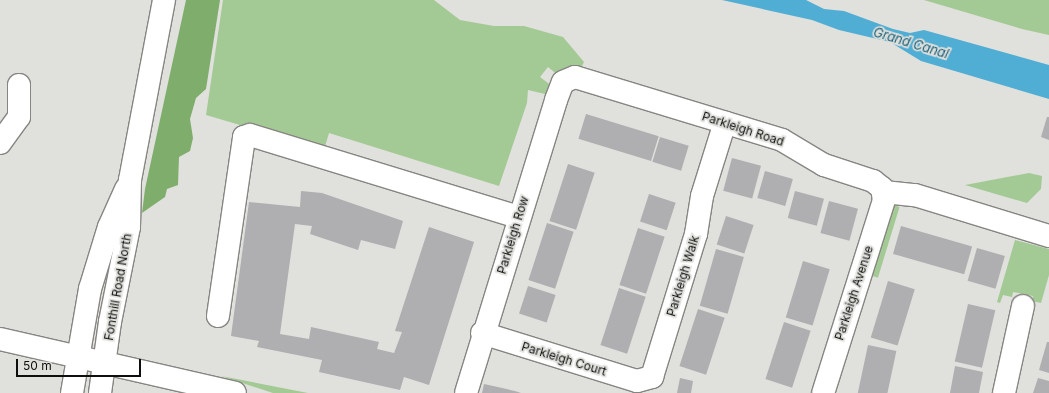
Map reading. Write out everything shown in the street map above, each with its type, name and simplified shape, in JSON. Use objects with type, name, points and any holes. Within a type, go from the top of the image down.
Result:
[{"type":"street","name":"Fonthill Road North","points":[[100,393],[110,322],[129,227],[130,180],[164,0]]},
{"type":"street","name":"Parkleigh Road","points":[[566,80],[574,77],[584,79],[782,140],[824,165],[873,181],[884,192]]},
{"type":"street","name":"Parkleigh Row","points":[[466,393],[482,333],[556,100],[566,80]]},
{"type":"street","points":[[0,143],[19,117],[19,85]]},
{"type":"street","name":"Parkleigh Walk","points":[[647,381],[653,373],[696,234],[702,196],[725,122]]},
{"type":"street","points":[[218,316],[244,137],[250,136],[519,217]]},
{"type":"street","name":"Fonthill Road North","points":[[72,393],[90,289],[109,227],[130,180]]},
{"type":"street","points":[[884,192],[914,195],[1049,236]]},
{"type":"street","name":"Parkleigh Avenue","points":[[823,393],[884,192]]},
{"type":"street","points":[[1004,393],[1023,306]]},
{"type":"street","name":"Parkleigh Court","points":[[482,333],[637,381],[647,381]]},
{"type":"street","points":[[0,339],[235,393]]},
{"type":"green space","points":[[186,0],[220,0],[206,89],[196,98],[190,119],[193,138],[190,151],[179,157],[178,185],[167,189],[165,197],[142,213],[145,189]]},
{"type":"green space","points":[[223,0],[434,0],[460,20],[494,26],[524,26],[563,37],[584,62],[580,70],[559,76],[548,67],[540,77],[552,86],[549,95],[528,90],[527,103],[499,186],[329,133],[324,150],[206,115]]},
{"type":"green space","points":[[924,0],[1049,0],[1049,35],[1022,29]]},
{"type":"green space","points":[[1029,173],[1042,176],[1041,189],[1027,203],[965,185]]},
{"type":"green space","points":[[890,204],[900,207],[878,278],[868,275]]},
{"type":"green space","points":[[1015,240],[1049,249],[1049,275],[1041,303],[1032,301],[1033,296],[1013,292],[1012,297],[1003,295],[1000,303],[997,302]]},
{"type":"green space","points":[[221,376],[308,393],[273,393]]},
{"type":"water","name":"Grand Canal","points":[[722,0],[806,0],[824,9],[844,11],[893,29],[910,33],[924,30],[1049,65],[1049,99],[921,61],[890,42],[839,30],[812,20]]},
{"type":"building","points":[[586,114],[659,136],[651,161],[578,139]]},
{"type":"building","points":[[1047,117],[1049,117],[1049,140],[1041,137]]},
{"type":"building","points":[[660,137],[689,146],[681,171],[652,162]]},
{"type":"building","points":[[732,158],[761,166],[752,199],[723,191]]},
{"type":"building","points":[[568,164],[595,173],[576,230],[549,221]]},
{"type":"building","points":[[765,171],[793,179],[785,206],[757,198]]},
{"type":"building","points":[[301,191],[322,193],[403,221],[395,249],[361,240],[358,250],[310,234],[312,226],[295,224],[280,334],[309,339],[311,327],[379,342],[377,349],[394,353],[402,332],[395,331],[429,227],[474,242],[429,385],[404,377],[400,390],[319,372],[322,360],[257,347],[259,341],[231,336],[249,202],[300,207]]},
{"type":"building","points":[[795,191],[824,199],[817,226],[788,218]]},
{"type":"building","points":[[649,194],[676,203],[667,230],[640,222]]},
{"type":"building","points":[[829,201],[858,209],[849,241],[820,233]]},
{"type":"building","points":[[726,216],[754,225],[744,253],[717,245]]},
{"type":"building","points":[[547,223],[574,232],[555,289],[528,280]]},
{"type":"building","points":[[901,226],[972,246],[964,274],[893,254]]},
{"type":"building","points":[[638,228],[665,237],[646,294],[619,285]]},
{"type":"building","points":[[977,248],[1005,256],[996,289],[968,281]]},
{"type":"building","points":[[716,249],[744,257],[728,314],[700,306]]},
{"type":"building","points":[[803,261],[830,269],[813,326],[786,317]]},
{"type":"building","points":[[888,281],[915,289],[898,346],[871,337]]},
{"type":"building","points":[[528,286],[556,295],[547,323],[519,314]]},
{"type":"building","points":[[619,288],[646,297],[627,354],[600,345]]},
{"type":"building","points":[[968,304],[995,310],[982,368],[955,361]]},
{"type":"building","points":[[698,309],[725,318],[706,375],[679,366]]},
{"type":"building","points":[[784,322],[811,331],[792,388],[765,379]]},
{"type":"building","points":[[1047,342],[1049,342],[1049,373],[1039,370]]},
{"type":"building","points":[[868,345],[896,351],[887,393],[858,393]]},
{"type":"building","points":[[955,366],[983,372],[979,393],[950,393]]},
{"type":"building","points":[[680,378],[693,381],[691,393],[677,393]]},
{"type":"building","points":[[1038,378],[1049,381],[1049,393],[1033,393]]},
{"type":"building","points":[[484,384],[515,391],[521,393],[482,393]]}]
